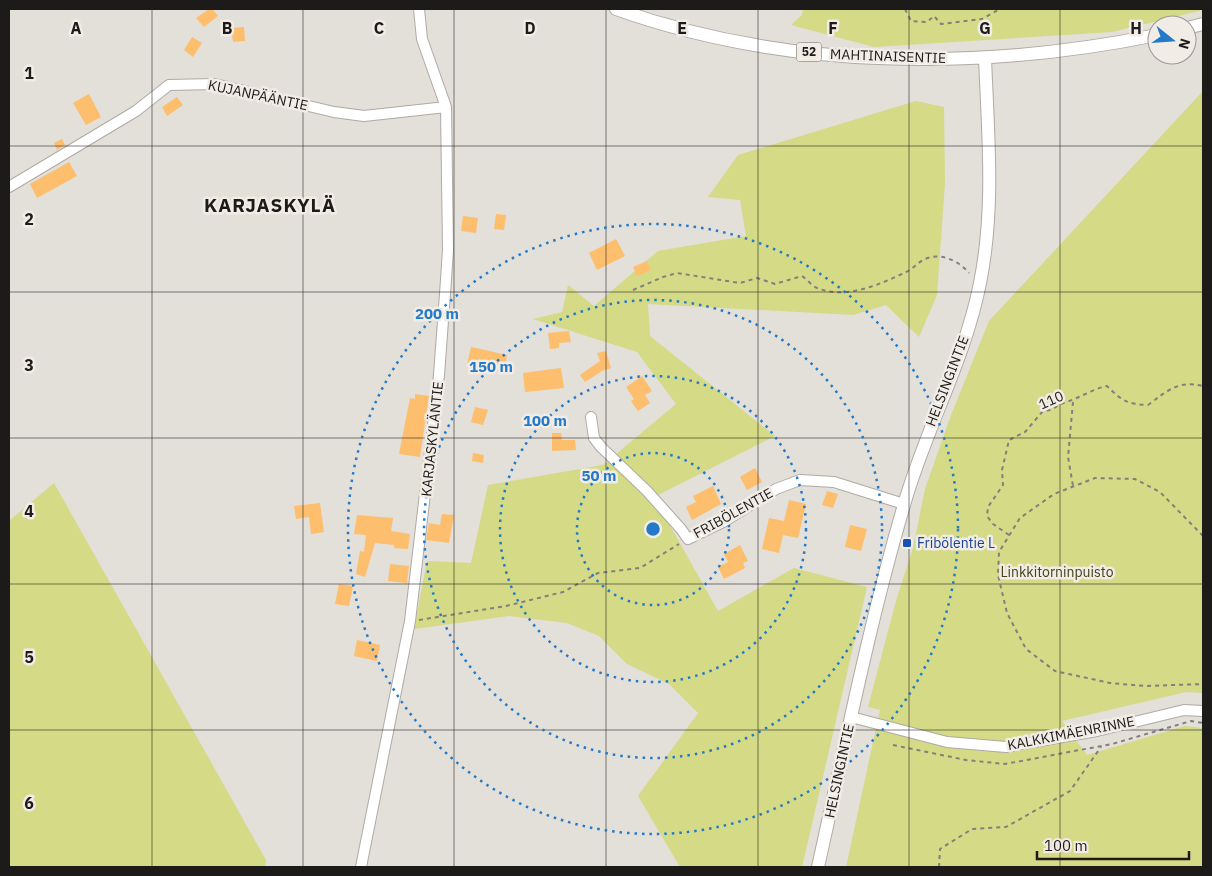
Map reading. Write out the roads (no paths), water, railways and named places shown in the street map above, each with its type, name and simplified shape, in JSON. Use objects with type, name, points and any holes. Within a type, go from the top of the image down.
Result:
[{"type":"main road","name":"MAHTINAISENTIE","points":[[616,9],[702,34],[763,46],[879,58],[985,58]]},
{"type":"main road","name":"52","points":[[985,58],[1062,52],[1147,37]]},
{"type":"main road","name":"HELSINGINTIE","points":[[818,867],[851,718],[904,504],[921,448],[964,339],[980,284],[988,226],[990,192],[985,58]]},
{"type":"street","name":"KARJASKYLÄNTIE","points":[[361,867],[410,621],[439,375],[448,250],[446,107],[422,39],[419,9]]},
{"type":"street","name":"KUJANPÄÄNTIE","points":[[9,187],[136,111],[169,85],[215,84],[334,112],[364,116],[446,107]]},
{"type":"street","name":"FRIBÖLENTIE","points":[[591,417],[594,438],[601,447],[647,491],[688,539],[725,521],[776,489],[800,480],[834,482],[904,504]]},
{"type":"street","name":"KALKKIMÄENRINNE","points":[[851,718],[947,742],[1006,747],[1097,732],[1184,710],[1203,711]]},
{"type":"place","name":"Fribölentie L","points":[[907,543]]},
{"type":"district","name":"KARJASKYLÄ","points":[[270,205]]},
{"type":"park label","name":"Linkkitorninpuisto","points":[[1057,572]]}]
